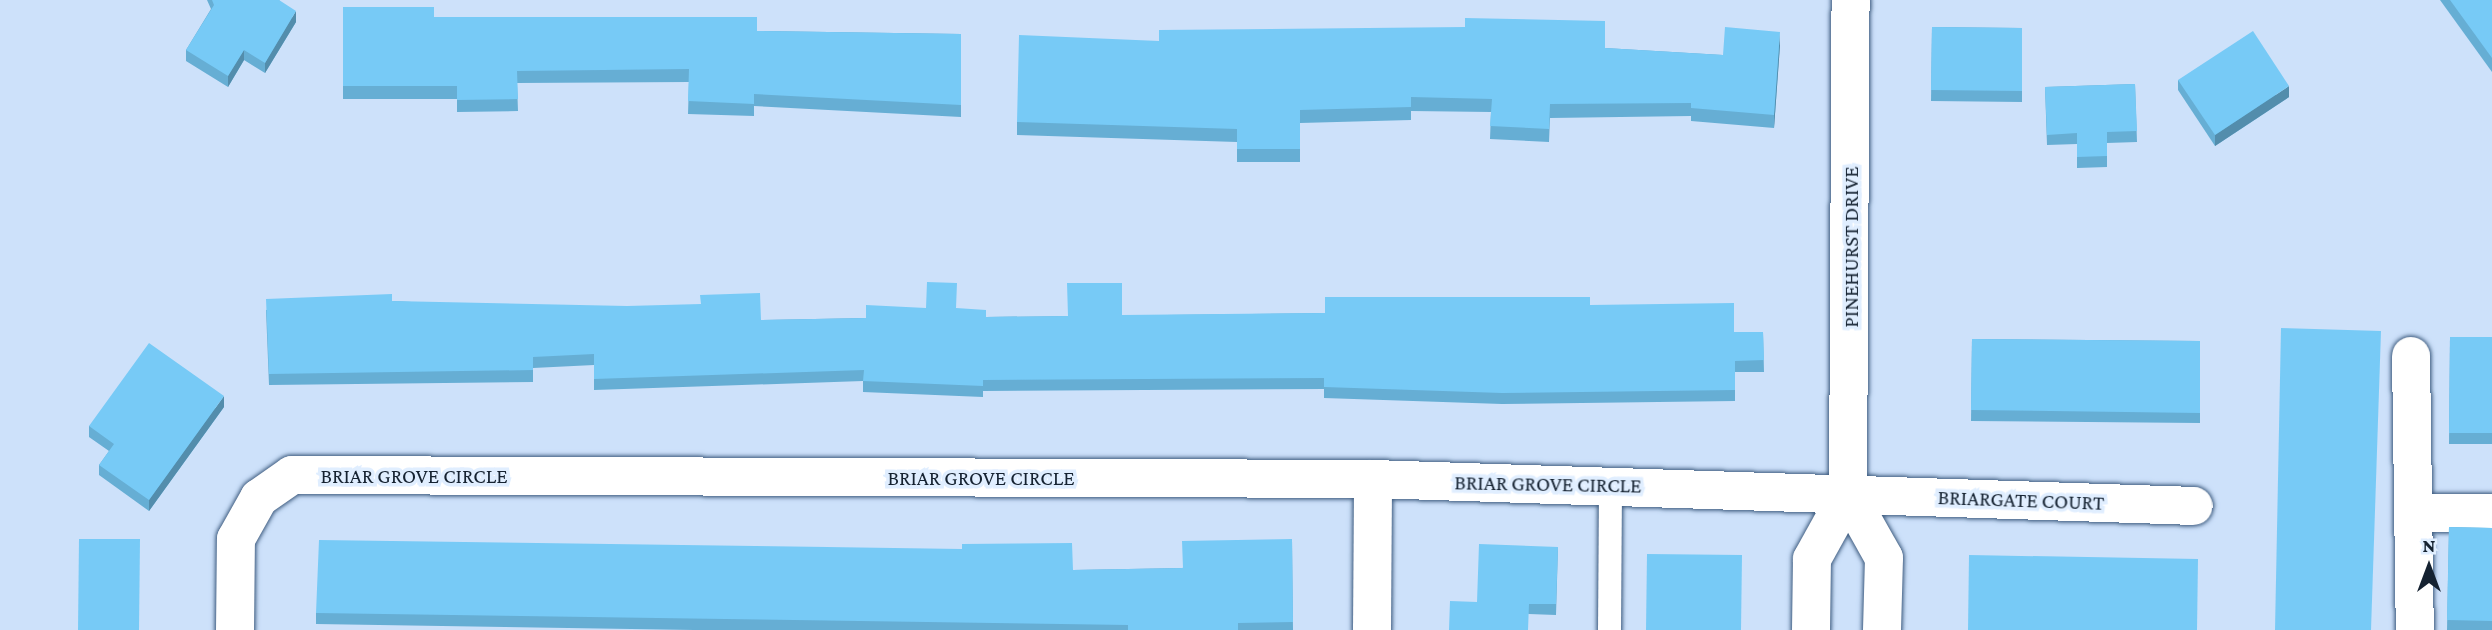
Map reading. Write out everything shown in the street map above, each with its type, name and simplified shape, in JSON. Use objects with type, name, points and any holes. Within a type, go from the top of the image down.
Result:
[{"type":"street","name":"PINEHURST DRIVE","points":[[1811,630],[1812,559],[1848,494],[1851,0]]},
{"type":"street","points":[[2411,356],[2415,630]]},
{"type":"street","name":"BRIAR GROVE CIRCLE","points":[[235,630],[236,539],[259,498],[292,475],[1373,479],[1848,494]]},
{"type":"street","points":[[1372,630],[1373,479]]},
{"type":"street","name":"PINEHURST DRIVE","points":[[1848,494],[1884,558],[1882,630]]},
{"type":"street","name":"BRIARGATE COURT","points":[[1848,494],[2194,506]]},
{"type":"street","points":[[2414,513],[2492,513]]},
{"type":"lane","points":[[1609,630],[1610,485]]},
{"type":"building","points":[[212,0],[279,0],[296,11],[265,63],[244,50],[228,76],[186,50],[214,5]]},
{"type":"building","points":[[2450,0],[2492,0],[2492,58]]},
{"type":"building","points":[[343,7],[434,7],[434,17],[757,17],[757,31],[961,34],[961,105],[754,94],[754,104],[688,101],[689,69],[517,71],[518,99],[457,100],[457,86],[343,86]]},
{"type":"building","points":[[1465,18],[1605,21],[1605,48],[1723,55],[1725,27],[1780,32],[1774,115],[1691,108],[1691,103],[1550,104],[1549,129],[1490,126],[1492,99],[1411,97],[1411,107],[1300,110],[1300,149],[1237,149],[1237,129],[1017,122],[1019,35],[1159,41],[1159,30],[1465,27]]},
{"type":"building","points":[[1932,27],[2022,28],[2022,91],[1931,90]]},
{"type":"building","points":[[2253,31],[2289,86],[2215,135],[2178,80]]},
{"type":"building","points":[[2135,84],[2137,131],[2107,132],[2107,156],[2077,157],[2077,133],[2047,135],[2045,87]]},
{"type":"building","points":[[927,282],[957,283],[956,308],[986,310],[986,317],[1068,316],[1067,283],[1122,283],[1122,315],[1325,313],[1325,297],[1590,297],[1590,305],[1734,303],[1734,332],[1763,332],[1764,360],[1735,361],[1735,390],[1502,393],[1324,387],[1324,378],[983,380],[983,386],[863,381],[864,370],[594,379],[594,354],[533,357],[533,370],[269,374],[266,299],[392,294],[392,301],[627,306],[701,304],[700,295],[760,293],[761,320],[866,318],[866,305],[926,308]]},
{"type":"building","points":[[2281,328],[2381,331],[2371,630],[2275,630]]},
{"type":"building","points":[[2450,337],[2492,337],[2492,433],[2449,433]]},
{"type":"building","points":[[1972,339],[2200,341],[2200,413],[1971,410]]},
{"type":"building","points":[[149,343],[224,396],[149,500],[99,465],[114,444],[89,426]]},
{"type":"building","points":[[2449,527],[2492,528],[2492,621],[2447,620]]},
{"type":"building","points":[[79,539],[140,539],[139,630],[78,630]]},
{"type":"building","points":[[1292,539],[1293,622],[1238,623],[1238,630],[1128,630],[1128,625],[316,613],[319,540],[962,549],[962,544],[1072,543],[1073,570],[1183,568],[1182,541]]},
{"type":"building","points":[[1479,544],[1558,547],[1556,604],[1529,604],[1528,630],[1449,630],[1450,601],[1477,602]]},
{"type":"building","points":[[1647,554],[1742,555],[1741,630],[1646,630]]},
{"type":"building","points":[[1969,555],[2198,559],[2197,630],[1968,630]]}]
